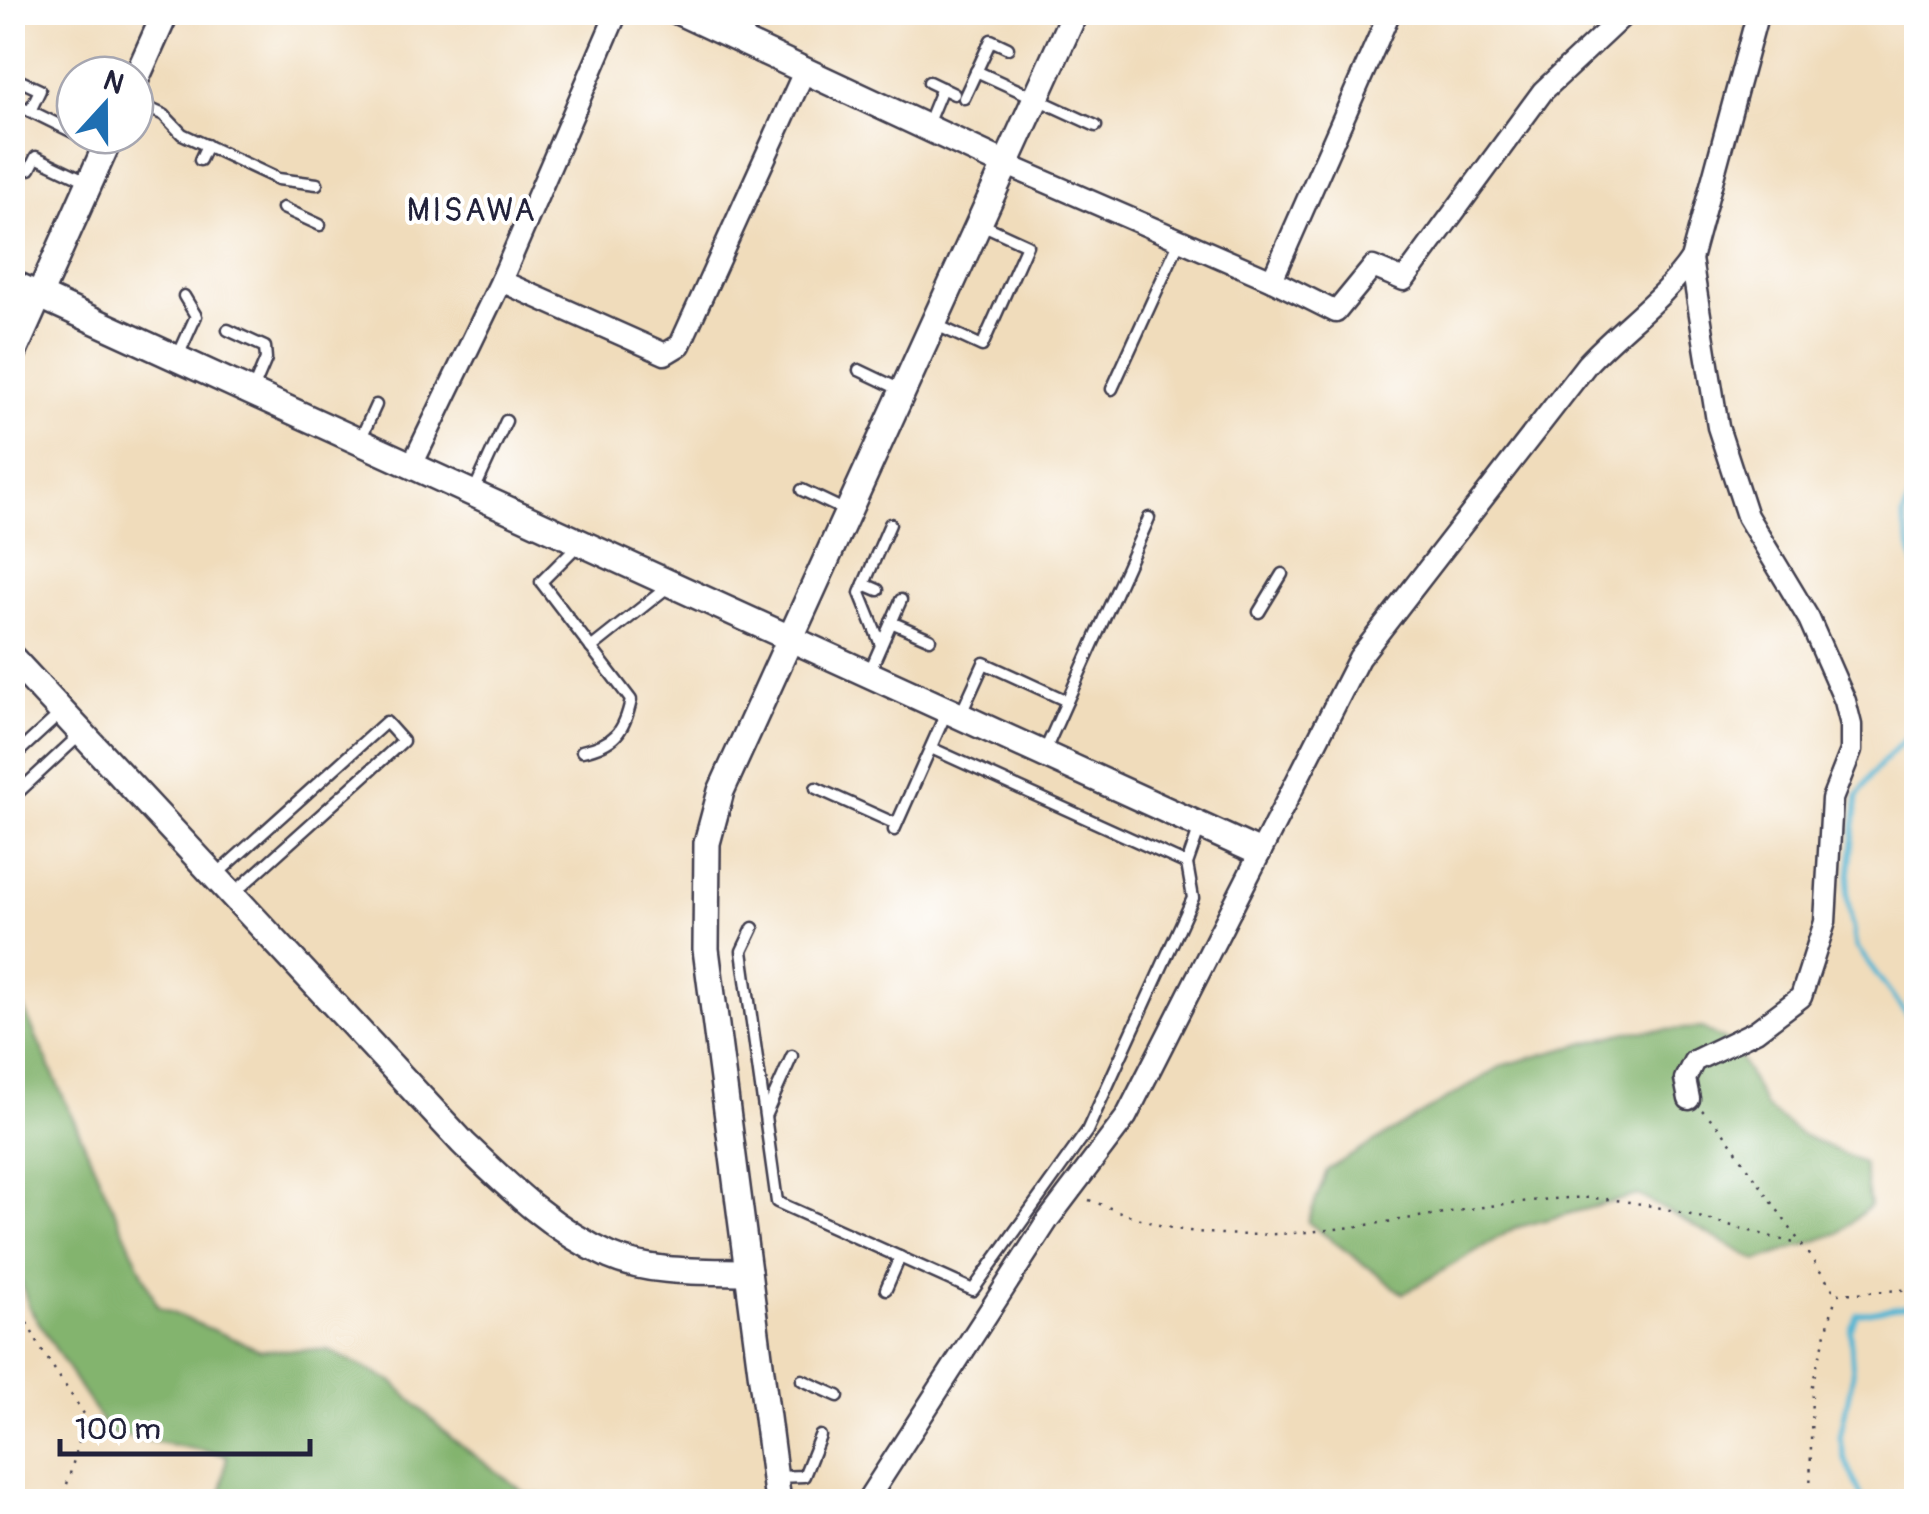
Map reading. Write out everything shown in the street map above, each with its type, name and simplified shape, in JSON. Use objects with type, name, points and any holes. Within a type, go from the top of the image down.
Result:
[{"type":"street","points":[[147,55],[166,12]]},
{"type":"street","points":[[412,464],[501,282],[617,12]]},
{"type":"street","points":[[679,12],[925,128],[1272,280],[1336,312],[1373,267],[1404,280],[1543,90],[1627,12]]},
{"type":"street","points":[[776,1490],[706,949],[707,843],[721,791],[1075,12]]},
{"type":"street","points":[[1272,280],[1390,12]]},
{"type":"street","points":[[866,1502],[1068,1192],[1126,1117],[1184,1010],[1258,852],[1359,658],[1587,364],[1623,325],[1679,276],[1691,259],[1758,12]]},
{"type":"street","points":[[501,282],[665,354],[680,346],[804,72]]},
{"type":"street","points":[[12,356],[102,155]]},
{"type":"street","points":[[1689,1099],[1685,1079],[1694,1061],[1756,1031],[1801,997],[1825,922],[1832,799],[1851,750],[1846,700],[1809,619],[1747,516],[1718,427],[1691,259]]},
{"type":"street","points":[[12,282],[1258,852]]},
{"type":"street","points":[[15,658],[463,1143],[534,1211],[612,1257],[678,1271],[748,1272]]},
{"type":"lane","points":[[742,42],[757,12]]},
{"type":"lane","points":[[929,82],[959,96],[990,40],[1008,48]]},
{"type":"lane","points":[[976,71],[1096,126]]},
{"type":"lane","points":[[12,77],[40,90],[30,111]]},
{"type":"lane","points":[[925,128],[942,88]]},
{"type":"lane","points":[[12,102],[55,123]]},
{"type":"lane","points":[[155,111],[182,134],[278,179],[317,184]]},
{"type":"lane","points":[[200,160],[207,146]]},
{"type":"lane","points":[[30,169],[36,157],[90,183]]},
{"type":"lane","points":[[283,208],[320,225]]},
{"type":"lane","points":[[932,324],[982,346],[1028,245],[978,223]]},
{"type":"lane","points":[[1112,389],[1180,240]]},
{"type":"lane","points":[[178,357],[196,316],[184,296]]},
{"type":"lane","points":[[228,330],[265,347],[266,359],[252,392]]},
{"type":"lane","points":[[859,370],[901,390]]},
{"type":"lane","points":[[360,440],[376,405]]},
{"type":"lane","points":[[474,493],[506,421]]},
{"type":"lane","points":[[802,490],[847,511]]},
{"type":"lane","points":[[1043,756],[1148,518]]},
{"type":"lane","points":[[881,645],[860,593],[890,524]]},
{"type":"lane","points":[[581,543],[541,582],[630,700],[615,739],[608,745],[582,751]]},
{"type":"lane","points":[[1260,612],[1282,574]]},
{"type":"lane","points":[[591,648],[672,584]]},
{"type":"lane","points":[[864,584],[878,590]]},
{"type":"lane","points":[[867,676],[901,600]]},
{"type":"lane","points":[[892,622],[930,639]]},
{"type":"lane","points":[[816,788],[895,827],[931,748],[984,663],[1067,701]]},
{"type":"lane","points":[[12,758],[63,711]]},
{"type":"lane","points":[[386,722],[402,741],[224,885],[386,722]]},
{"type":"lane","points":[[12,798],[83,732]]},
{"type":"lane","points":[[931,748],[1187,864]]},
{"type":"lane","points":[[753,928],[742,951],[777,1202],[973,1290],[1088,1130],[1192,898],[1187,864],[1200,826]]},
{"type":"lane","points":[[765,1116],[792,1056]]},
{"type":"lane","points":[[886,1289],[900,1257]]},
{"type":"lane","points":[[802,1380],[838,1396]]},
{"type":"lane","points":[[776,1490],[804,1476],[820,1436]]},
{"type":"path","points":[[1689,1099],[1721,1129],[1836,1294]]},
{"type":"path","points":[[1068,1192],[1162,1225],[1222,1234],[1299,1230],[1572,1198],[1656,1208],[1798,1244]]},
{"type":"path","points":[[1836,1294],[1916,1289]]},
{"type":"path","points":[[1810,1502],[1812,1384],[1836,1294]]},
{"type":"path","points":[[12,1295],[41,1350],[86,1417],[62,1502]]},
{"type":"green space","points":[[12,983],[158,1307],[260,1350],[328,1350],[393,1382],[451,1438],[527,1494],[625,1501],[220,1501],[227,1455],[109,1433],[29,1307],[13,1257]]},
{"type":"green space","points":[[1702,1028],[1734,1045],[1765,1107],[1800,1134],[1863,1163],[1870,1206],[1839,1233],[1757,1261],[1638,1195],[1515,1228],[1403,1294],[1308,1222],[1327,1170],[1504,1065],[1627,1032]]},
{"type":"waterway","points":[[1916,483],[1903,517],[1916,570]]},
{"type":"waterway","points":[[1916,727],[1872,774],[1858,796],[1847,895],[1856,946],[1916,1028]]},
{"type":"waterway","points":[[1864,1502],[1845,1460],[1840,1437],[1853,1374],[1850,1330],[1857,1314],[1916,1304]]},
{"type":"district","name":"MISAWA","points":[[472,211]]}]
